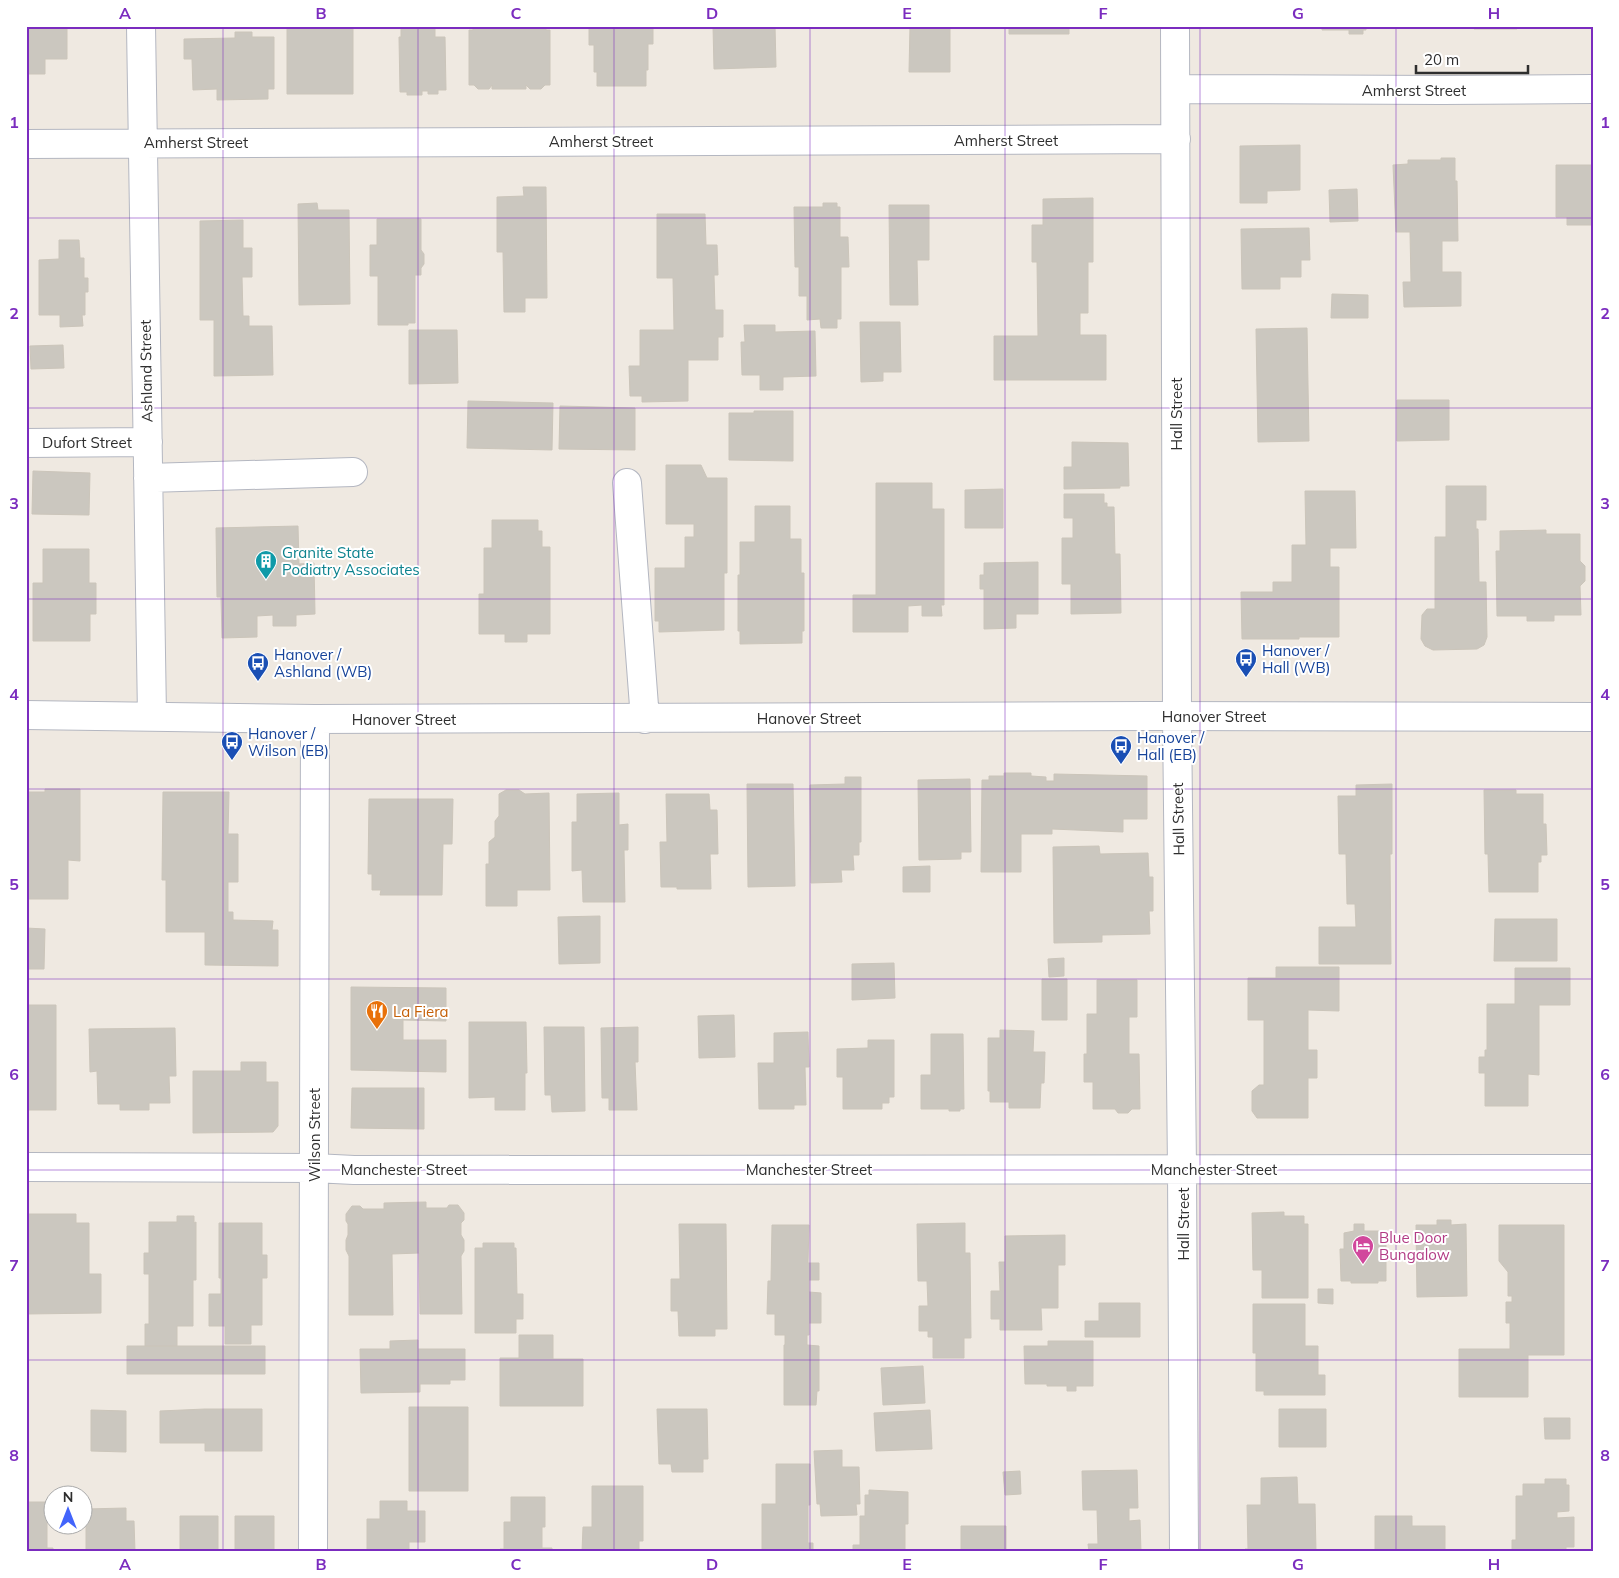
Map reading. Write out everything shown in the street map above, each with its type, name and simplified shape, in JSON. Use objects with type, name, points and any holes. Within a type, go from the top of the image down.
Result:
[{"type":"street","name":"Ashland Street","points":[[140,26],[152,716]]},
{"type":"street","name":"Hall Street","points":[[1175,26],[1177,716],[1184,1552]]},
{"type":"street","name":"Amherst Street","points":[[1176,88],[1593,90]]},
{"type":"street","name":"Amherst Street","points":[[26,144],[1176,139]]},
{"type":"street","name":"Dufort Street","points":[[26,443],[148,442]]},
{"type":"street","points":[[148,478],[353,472]]},
{"type":"street","points":[[627,483],[645,719]]},
{"type":"street","name":"Hanover Street","points":[[26,715],[315,719],[1177,716],[1593,717]]},
{"type":"street","name":"Wilson Street","points":[[313,1552],[315,719]]},
{"type":"street","name":"Manchester Street","points":[[26,1167],[314,1168],[354,1170],[1593,1168]]},
{"type":"building","points":[[26,26],[67,26],[67,59],[45,59],[45,74],[26,74]]},
{"type":"building","points":[[235,26],[275,26],[275,27],[235,28]]},
{"type":"building","points":[[287,26],[353,26],[353,94],[287,94]]},
{"type":"building","points":[[393,26],[393,27],[363,27]]},
{"type":"building","points":[[401,26],[435,26],[435,37],[445,37],[446,90],[438,90],[438,94],[428,94],[428,91],[422,91],[422,95],[407,95],[407,92],[400,92],[399,37],[401,37]]},
{"type":"building","points":[[473,26],[546,26],[546,30],[550,30],[550,85],[545,85],[541,89],[530,89],[526,85],[526,89],[492,89],[492,85],[489,89],[478,89],[474,85],[469,85],[469,30],[473,30]]},
{"type":"building","points":[[589,26],[653,26],[653,44],[648,44],[646,86],[597,86],[597,72],[594,72],[594,45],[589,45]]},
{"type":"building","points":[[713,26],[775,26],[776,67],[714,69]]},
{"type":"building","points":[[910,26],[950,26],[950,72],[909,72]]},
{"type":"building","points":[[1009,26],[1119,26],[1069,27],[1069,34],[1009,34]]},
{"type":"building","points":[[1322,26],[1366,26],[1366,30],[1363,30],[1363,34],[1349,34],[1349,30],[1322,30]]},
{"type":"building","points":[[1474,26],[1517,26],[1517,29],[1474,29]]},
{"type":"building","points":[[235,32],[252,32],[252,37],[274,37],[274,89],[268,89],[268,99],[217,100],[217,89],[193,90],[192,59],[184,59],[184,39],[235,38]]},
{"type":"building","points":[[1300,145],[1300,190],[1267,191],[1267,203],[1240,203],[1240,146]]},
{"type":"building","points":[[1441,158],[1455,158],[1458,241],[1442,241],[1442,272],[1461,272],[1461,306],[1404,307],[1403,282],[1411,282],[1410,232],[1396,232],[1393,165],[1408,164],[1408,160],[1441,160]]},
{"type":"building","points":[[1556,165],[1593,165],[1593,225],[1567,225],[1567,217],[1556,217]]},
{"type":"building","points":[[523,187],[546,187],[547,298],[525,298],[525,312],[504,312],[503,252],[497,252],[497,197],[524,196]]},
{"type":"building","points":[[1357,189],[1358,221],[1330,222],[1329,190]]},
{"type":"building","points":[[1093,198],[1093,262],[1088,262],[1088,313],[1080,313],[1080,335],[1106,335],[1106,380],[994,380],[994,336],[1038,336],[1037,262],[1032,262],[1032,225],[1043,225],[1043,199]]},
{"type":"building","points":[[317,203],[318,210],[349,210],[350,304],[299,305],[298,204]]},
{"type":"building","points":[[823,203],[837,203],[837,207],[840,207],[840,237],[848,237],[849,267],[841,267],[841,319],[837,319],[837,328],[821,328],[820,319],[807,320],[807,296],[799,296],[799,267],[795,267],[794,207],[823,207]]},
{"type":"building","points":[[889,205],[929,205],[929,260],[917,260],[918,305],[890,305]]},
{"type":"building","points":[[657,214],[705,214],[706,245],[717,245],[718,275],[714,275],[715,310],[723,310],[723,337],[718,337],[718,360],[688,360],[688,401],[642,402],[642,396],[630,396],[629,366],[640,366],[640,330],[674,330],[673,278],[657,278]]},
{"type":"building","points":[[377,219],[421,219],[421,250],[424,254],[424,264],[421,268],[421,275],[415,275],[415,323],[408,323],[408,325],[378,325],[378,276],[370,276],[370,245],[377,245]]},
{"type":"building","points":[[243,220],[243,248],[252,248],[252,277],[242,277],[243,316],[249,316],[249,326],[272,326],[273,375],[214,376],[214,320],[200,320],[200,221]]},
{"type":"building","points":[[1309,228],[1310,260],[1301,260],[1301,277],[1280,277],[1280,289],[1242,289],[1241,229]]},
{"type":"building","points":[[59,240],[79,240],[80,258],[84,258],[84,278],[88,278],[88,292],[85,292],[85,315],[82,315],[83,326],[60,327],[60,315],[39,315],[39,260],[59,259]]},
{"type":"building","points":[[1332,294],[1368,295],[1368,318],[1331,318]]},
{"type":"building","points":[[860,322],[900,322],[901,372],[883,372],[883,381],[861,382]]},
{"type":"building","points":[[744,325],[775,325],[775,332],[815,331],[816,376],[783,377],[783,390],[760,390],[760,375],[742,375],[741,342],[745,342]]},
{"type":"building","points":[[1307,328],[1309,441],[1258,442],[1256,329]]},
{"type":"building","points":[[409,330],[457,330],[458,383],[409,384]]},
{"type":"building","points":[[63,345],[64,368],[31,369],[30,346]]},
{"type":"building","points":[[1397,400],[1449,400],[1449,440],[1397,441]]},
{"type":"building","points":[[468,401],[553,403],[552,450],[467,448]]},
{"type":"building","points":[[560,406],[635,408],[635,450],[559,449]]},
{"type":"building","points":[[754,411],[793,411],[793,461],[729,460],[729,413],[754,413]]},
{"type":"building","points":[[1072,442],[1128,443],[1129,486],[1120,486],[1120,488],[1064,489],[1064,467],[1072,467]]},
{"type":"building","points":[[666,465],[701,465],[707,478],[727,478],[727,573],[724,573],[724,630],[659,632],[659,621],[655,621],[655,568],[685,568],[685,537],[694,537],[694,524],[666,524]]},
{"type":"building","points":[[33,471],[90,473],[89,515],[32,514]]},
{"type":"building","points":[[876,483],[932,483],[932,509],[944,509],[944,605],[941,605],[942,616],[922,616],[922,605],[908,606],[908,632],[853,632],[853,595],[876,595]]},
{"type":"building","points":[[1446,486],[1486,486],[1486,520],[1476,520],[1476,529],[1478,529],[1479,582],[1486,582],[1487,637],[1484,645],[1477,649],[1433,650],[1425,646],[1421,639],[1422,615],[1427,609],[1435,609],[1435,537],[1446,537]]},
{"type":"building","points":[[1003,489],[1003,528],[965,528],[965,490]]},
{"type":"building","points":[[1305,491],[1355,491],[1356,548],[1330,548],[1330,567],[1339,567],[1339,637],[1242,639],[1241,592],[1273,592],[1273,582],[1292,582],[1292,545],[1306,545]]},
{"type":"building","points":[[1064,494],[1104,494],[1104,503],[1107,503],[1107,507],[1114,507],[1115,554],[1120,554],[1121,613],[1071,614],[1071,584],[1062,584],[1062,538],[1073,538],[1073,518],[1064,518]]},
{"type":"building","points":[[755,506],[790,506],[790,539],[801,539],[801,573],[804,573],[804,631],[802,631],[802,643],[740,644],[740,631],[738,631],[738,575],[740,575],[740,542],[755,542]]},
{"type":"building","points":[[492,520],[538,520],[538,531],[542,531],[542,547],[550,547],[550,634],[527,634],[527,642],[505,642],[505,634],[479,634],[479,594],[484,594],[484,548],[492,548]]},
{"type":"building","name":"Granite State Podiatry Associates","points":[[298,526],[299,564],[314,563],[315,614],[296,615],[296,626],[273,626],[273,615],[257,616],[257,637],[222,638],[221,597],[217,597],[216,528]]},
{"type":"building","points":[[1546,530],[1546,534],[1580,534],[1580,561],[1585,566],[1585,581],[1580,586],[1581,615],[1554,615],[1554,621],[1527,621],[1527,616],[1497,616],[1496,551],[1500,551],[1500,531]]},
{"type":"building","points":[[43,549],[89,549],[89,583],[96,583],[96,614],[90,614],[90,641],[33,641],[33,583],[43,583]]},
{"type":"building","points":[[1038,562],[1038,614],[1016,614],[1016,628],[984,629],[984,589],[980,589],[980,575],[984,575],[984,563]]},
{"type":"building","points":[[1004,773],[1031,773],[1031,776],[1046,777],[1046,781],[1054,781],[1054,774],[1147,776],[1147,819],[1123,819],[1123,832],[1052,829],[1052,834],[1021,834],[1021,872],[981,872],[982,780],[989,780],[989,776],[1004,776]]},
{"type":"building","points":[[845,777],[861,777],[861,842],[859,842],[859,855],[853,855],[854,870],[841,870],[842,882],[811,883],[810,785],[845,784]]},
{"type":"building","points":[[970,779],[971,852],[961,852],[961,859],[919,860],[918,780]]},
{"type":"building","points":[[747,784],[793,784],[795,886],[748,887]]},
{"type":"building","points":[[1392,784],[1392,854],[1390,854],[1391,964],[1319,964],[1319,927],[1356,927],[1355,904],[1347,904],[1346,854],[1339,854],[1338,796],[1356,796],[1356,785]]},
{"type":"building","points":[[45,789],[80,789],[80,861],[68,860],[68,899],[26,899],[26,792],[45,792]]},
{"type":"building","points":[[506,790],[519,790],[525,794],[549,793],[550,890],[517,890],[517,906],[486,906],[486,864],[489,864],[489,842],[495,837],[495,821],[499,816],[499,794]]},
{"type":"building","points":[[1484,790],[1516,790],[1516,794],[1543,794],[1543,824],[1546,824],[1547,855],[1541,855],[1541,862],[1538,862],[1538,892],[1489,892],[1488,854],[1485,854]]},
{"type":"building","points":[[163,792],[229,792],[228,834],[238,834],[238,882],[228,882],[228,912],[233,912],[233,920],[273,921],[272,930],[278,930],[278,966],[205,965],[205,932],[166,932],[166,880],[162,880]]},
{"type":"building","points":[[619,793],[619,825],[628,824],[628,850],[624,850],[625,902],[583,902],[582,870],[572,871],[572,822],[577,822],[577,794]]},
{"type":"building","points":[[666,794],[709,794],[710,810],[717,810],[718,854],[710,854],[711,889],[661,887],[660,842],[667,842]]},
{"type":"building","points":[[369,799],[453,799],[452,844],[443,844],[442,895],[380,895],[381,890],[372,890],[372,874],[368,874]]},
{"type":"building","points":[[1099,846],[1100,854],[1148,853],[1149,877],[1153,877],[1153,911],[1149,911],[1150,934],[1102,935],[1102,942],[1054,943],[1053,847]]},
{"type":"building","points":[[930,866],[930,892],[903,892],[903,867]]},
{"type":"building","points":[[600,916],[600,963],[559,964],[558,917]]},
{"type":"building","points":[[1495,919],[1557,919],[1557,961],[1494,961]]},
{"type":"building","points":[[26,928],[45,929],[44,969],[26,969]]},
{"type":"building","points":[[1064,958],[1064,976],[1049,977],[1048,959]]},
{"type":"building","points":[[894,963],[895,998],[852,1000],[852,964]]},
{"type":"building","points":[[1276,967],[1339,967],[1339,1011],[1308,1010],[1308,1050],[1317,1050],[1317,1078],[1308,1078],[1308,1118],[1257,1118],[1252,1111],[1252,1091],[1259,1085],[1264,1085],[1264,1020],[1248,1020],[1248,978],[1276,978]]},
{"type":"building","points":[[1515,968],[1570,968],[1570,1005],[1539,1005],[1539,1075],[1528,1074],[1528,1106],[1485,1106],[1485,1073],[1479,1073],[1479,1057],[1485,1057],[1485,1050],[1487,1050],[1487,1004],[1515,1004]]},
{"type":"building","points":[[1042,979],[1067,979],[1067,1020],[1042,1020]]},
{"type":"building","points":[[1097,980],[1137,980],[1137,1017],[1129,1017],[1129,1054],[1139,1054],[1140,1109],[1132,1109],[1128,1113],[1118,1113],[1115,1109],[1093,1109],[1093,1082],[1084,1082],[1084,1054],[1087,1054],[1087,1014],[1097,1014]]},
{"type":"building","name":"La Fiera","points":[[351,987],[446,988],[446,1021],[403,1020],[403,1040],[446,1040],[446,1072],[351,1070]]},
{"type":"building","points":[[26,1005],[56,1005],[56,1110],[26,1110]]},
{"type":"building","points":[[734,1015],[735,1057],[699,1058],[698,1016]]},
{"type":"building","points":[[469,1022],[526,1022],[527,1073],[525,1073],[525,1110],[495,1110],[495,1097],[469,1098]]},
{"type":"building","points":[[544,1027],[584,1027],[585,1111],[552,1112],[551,1095],[545,1095]]},
{"type":"building","points":[[638,1027],[638,1062],[635,1062],[637,1110],[609,1110],[609,1098],[602,1098],[601,1028]]},
{"type":"building","points":[[175,1028],[176,1076],[169,1076],[170,1103],[149,1103],[149,1110],[120,1110],[120,1104],[98,1104],[97,1071],[90,1072],[89,1029]]},
{"type":"building","points":[[1000,1030],[1034,1031],[1033,1052],[1045,1052],[1044,1083],[1041,1083],[1040,1108],[1009,1108],[1009,1102],[990,1102],[990,1091],[988,1091],[988,1038],[1000,1038]]},
{"type":"building","points":[[808,1032],[809,1067],[805,1067],[806,1105],[794,1105],[794,1109],[759,1109],[758,1063],[774,1063],[774,1033]]},
{"type":"building","points":[[931,1034],[963,1034],[964,1109],[960,1109],[960,1111],[921,1109],[921,1075],[931,1075]]},
{"type":"building","points":[[868,1040],[894,1040],[894,1097],[889,1097],[889,1103],[882,1103],[882,1109],[843,1109],[843,1077],[837,1077],[837,1049],[868,1048]]},
{"type":"building","points":[[241,1062],[266,1062],[266,1082],[278,1082],[278,1126],[273,1132],[193,1133],[193,1071],[241,1071]]},
{"type":"building","points":[[352,1088],[424,1088],[424,1129],[351,1128]]},
{"type":"building","points":[[426,1202],[426,1208],[447,1208],[449,1205],[458,1205],[464,1213],[464,1220],[461,1223],[461,1235],[464,1240],[464,1251],[461,1256],[462,1314],[420,1314],[419,1253],[392,1254],[393,1315],[349,1315],[349,1256],[346,1250],[348,1224],[346,1214],[352,1206],[360,1206],[363,1209],[384,1209],[384,1203]]},
{"type":"building","points":[[1284,1212],[1284,1216],[1304,1216],[1304,1224],[1308,1224],[1308,1298],[1262,1298],[1262,1270],[1253,1270],[1252,1213]]},
{"type":"building","points":[[28,1214],[76,1214],[76,1223],[89,1223],[89,1274],[101,1274],[101,1313],[26,1314]]},
{"type":"building","points":[[177,1216],[194,1216],[194,1223],[196,1222],[196,1280],[193,1280],[193,1326],[177,1326],[177,1346],[145,1346],[145,1324],[149,1324],[149,1274],[144,1274],[144,1253],[149,1253],[149,1222],[177,1222]]},
{"type":"building","points":[[1437,1220],[1451,1220],[1451,1225],[1466,1224],[1467,1296],[1417,1297],[1416,1225],[1437,1225]]},
{"type":"building","points":[[219,1223],[262,1223],[262,1255],[267,1255],[267,1278],[262,1278],[262,1325],[251,1325],[251,1344],[225,1344],[225,1326],[209,1326],[209,1294],[221,1294],[221,1278],[219,1278]]},
{"type":"building","points":[[965,1223],[965,1253],[970,1253],[971,1338],[964,1338],[964,1358],[933,1358],[933,1337],[928,1337],[928,1331],[919,1331],[919,1306],[928,1306],[927,1281],[918,1281],[917,1224]]},
{"type":"building","points":[[679,1224],[726,1224],[727,1329],[715,1329],[715,1336],[679,1336],[678,1311],[671,1311],[671,1279],[680,1279]]},
{"type":"building","name":"Blue Door Bungalow","points":[[1354,1224],[1364,1224],[1364,1231],[1386,1231],[1386,1281],[1378,1281],[1378,1283],[1351,1283],[1351,1281],[1341,1281],[1340,1249],[1344,1249],[1344,1233],[1354,1231]]},
{"type":"building","points":[[772,1225],[809,1225],[808,1263],[819,1263],[819,1280],[809,1280],[809,1292],[821,1293],[821,1323],[809,1323],[809,1335],[807,1335],[807,1345],[819,1346],[819,1391],[817,1391],[816,1405],[784,1405],[785,1335],[775,1335],[775,1314],[767,1314],[768,1281],[771,1281]]},
{"type":"building","points":[[1499,1225],[1564,1225],[1564,1355],[1528,1355],[1528,1397],[1459,1397],[1459,1349],[1510,1349],[1510,1323],[1506,1323],[1506,1302],[1512,1302],[1512,1296],[1508,1296],[1508,1272],[1499,1261]]},
{"type":"building","points":[[1065,1235],[1065,1265],[1058,1265],[1058,1308],[1041,1308],[1042,1330],[1000,1330],[1000,1319],[991,1319],[991,1291],[1000,1291],[999,1262],[1005,1262],[1005,1236]]},
{"type":"building","points":[[483,1243],[514,1243],[514,1248],[516,1248],[517,1294],[523,1294],[523,1319],[516,1319],[516,1333],[475,1333],[475,1248],[483,1248]]},
{"type":"building","points":[[1318,1289],[1333,1289],[1333,1304],[1318,1303]]},
{"type":"building","points":[[1099,1303],[1140,1303],[1140,1337],[1085,1337],[1085,1321],[1099,1321]]},
{"type":"building","points":[[1253,1304],[1305,1304],[1305,1346],[1318,1346],[1318,1375],[1325,1375],[1325,1395],[1264,1395],[1264,1391],[1256,1391],[1256,1353],[1253,1353]]},
{"type":"building","points":[[519,1335],[553,1335],[553,1359],[583,1359],[583,1406],[500,1406],[500,1358],[519,1358]]},
{"type":"building","points":[[418,1340],[418,1349],[465,1349],[465,1380],[450,1380],[450,1384],[420,1384],[420,1392],[361,1393],[360,1349],[390,1349],[390,1341]]},
{"type":"building","points":[[1048,1341],[1093,1341],[1093,1386],[1076,1386],[1076,1391],[1067,1391],[1067,1386],[1025,1384],[1024,1346],[1048,1346]]},
{"type":"building","points":[[127,1346],[265,1346],[265,1374],[127,1374]]},
{"type":"building","points":[[923,1366],[925,1403],[883,1405],[881,1368]]},
{"type":"building","points":[[409,1407],[468,1407],[468,1491],[409,1491]]},
{"type":"building","points":[[262,1409],[262,1451],[205,1451],[205,1443],[160,1443],[160,1411]]},
{"type":"building","points":[[657,1409],[707,1409],[708,1459],[703,1459],[703,1472],[672,1472],[671,1464],[659,1464]]},
{"type":"building","points":[[1279,1409],[1326,1409],[1326,1447],[1279,1447]]},
{"type":"building","points":[[91,1410],[126,1411],[126,1452],[91,1451]]},
{"type":"building","points":[[930,1410],[932,1449],[876,1451],[874,1413]]},
{"type":"building","points":[[1544,1418],[1570,1418],[1570,1439],[1545,1439]]},
{"type":"building","points":[[842,1450],[842,1467],[859,1467],[860,1504],[856,1504],[857,1515],[821,1516],[820,1504],[817,1504],[814,1451]]},
{"type":"building","points":[[776,1464],[810,1464],[808,1543],[813,1543],[813,1552],[766,1552],[766,1549],[762,1549],[762,1504],[776,1504]]},
{"type":"building","points":[[1137,1470],[1138,1508],[1129,1508],[1129,1521],[1140,1520],[1141,1552],[1089,1552],[1088,1544],[1098,1544],[1097,1510],[1083,1510],[1082,1471]]},
{"type":"building","points":[[1020,1471],[1021,1494],[1005,1495],[1003,1472]]},
{"type":"building","points":[[1297,1477],[1298,1504],[1315,1504],[1316,1552],[1245,1552],[1245,1549],[1248,1549],[1247,1505],[1261,1505],[1261,1478]]},
{"type":"building","points":[[1545,1479],[1566,1479],[1566,1485],[1569,1485],[1569,1511],[1557,1512],[1557,1518],[1574,1517],[1574,1547],[1566,1547],[1566,1552],[1512,1552],[1512,1540],[1516,1540],[1516,1496],[1523,1496],[1523,1484],[1545,1484]]},
{"type":"building","points":[[592,1486],[643,1486],[643,1541],[639,1541],[639,1552],[582,1552],[583,1527],[592,1527]]},
{"type":"building","points":[[869,1490],[908,1492],[908,1524],[905,1524],[905,1552],[853,1552],[853,1545],[860,1545],[860,1516],[865,1516],[865,1495],[869,1495]]},
{"type":"building","points":[[511,1497],[545,1497],[545,1527],[542,1527],[542,1548],[552,1548],[552,1552],[500,1552],[500,1549],[504,1549],[504,1522],[511,1522]]},
{"type":"building","points":[[380,1501],[407,1501],[407,1511],[425,1511],[425,1542],[409,1542],[409,1552],[367,1552],[367,1519],[380,1519]]},
{"type":"building","points":[[26,1502],[42,1502],[42,1536],[47,1536],[47,1548],[53,1548],[53,1552],[26,1552]]},
{"type":"building","points":[[126,1508],[126,1521],[134,1521],[135,1552],[86,1552],[86,1536],[92,1536],[92,1509]]},
{"type":"building","points":[[180,1516],[218,1516],[218,1552],[180,1552]]},
{"type":"building","points":[[235,1516],[274,1516],[274,1552],[235,1552]]},
{"type":"building","points":[[1375,1516],[1412,1516],[1412,1526],[1445,1526],[1445,1552],[1375,1552]]},
{"type":"building","points":[[961,1526],[1006,1526],[1006,1552],[961,1552]]},
{"type":"place","name":"Granite State Podiatry Associates","points":[[266,580]]},
{"type":"place","name":"Hanover / Hall (WB)","points":[[1246,678]]},
{"type":"place","name":"Hanover / Ashland (WB)","points":[[258,682]]},
{"type":"place","name":"Hanover / Wilson (EB)","points":[[232,761]]},
{"type":"place","name":"Hanover / Hall (EB)","points":[[1121,765]]},
{"type":"place","name":"La Fiera","points":[[377,1030]]},
{"type":"place","name":"Blue Door Bungalow","points":[[1363,1265]]}]
